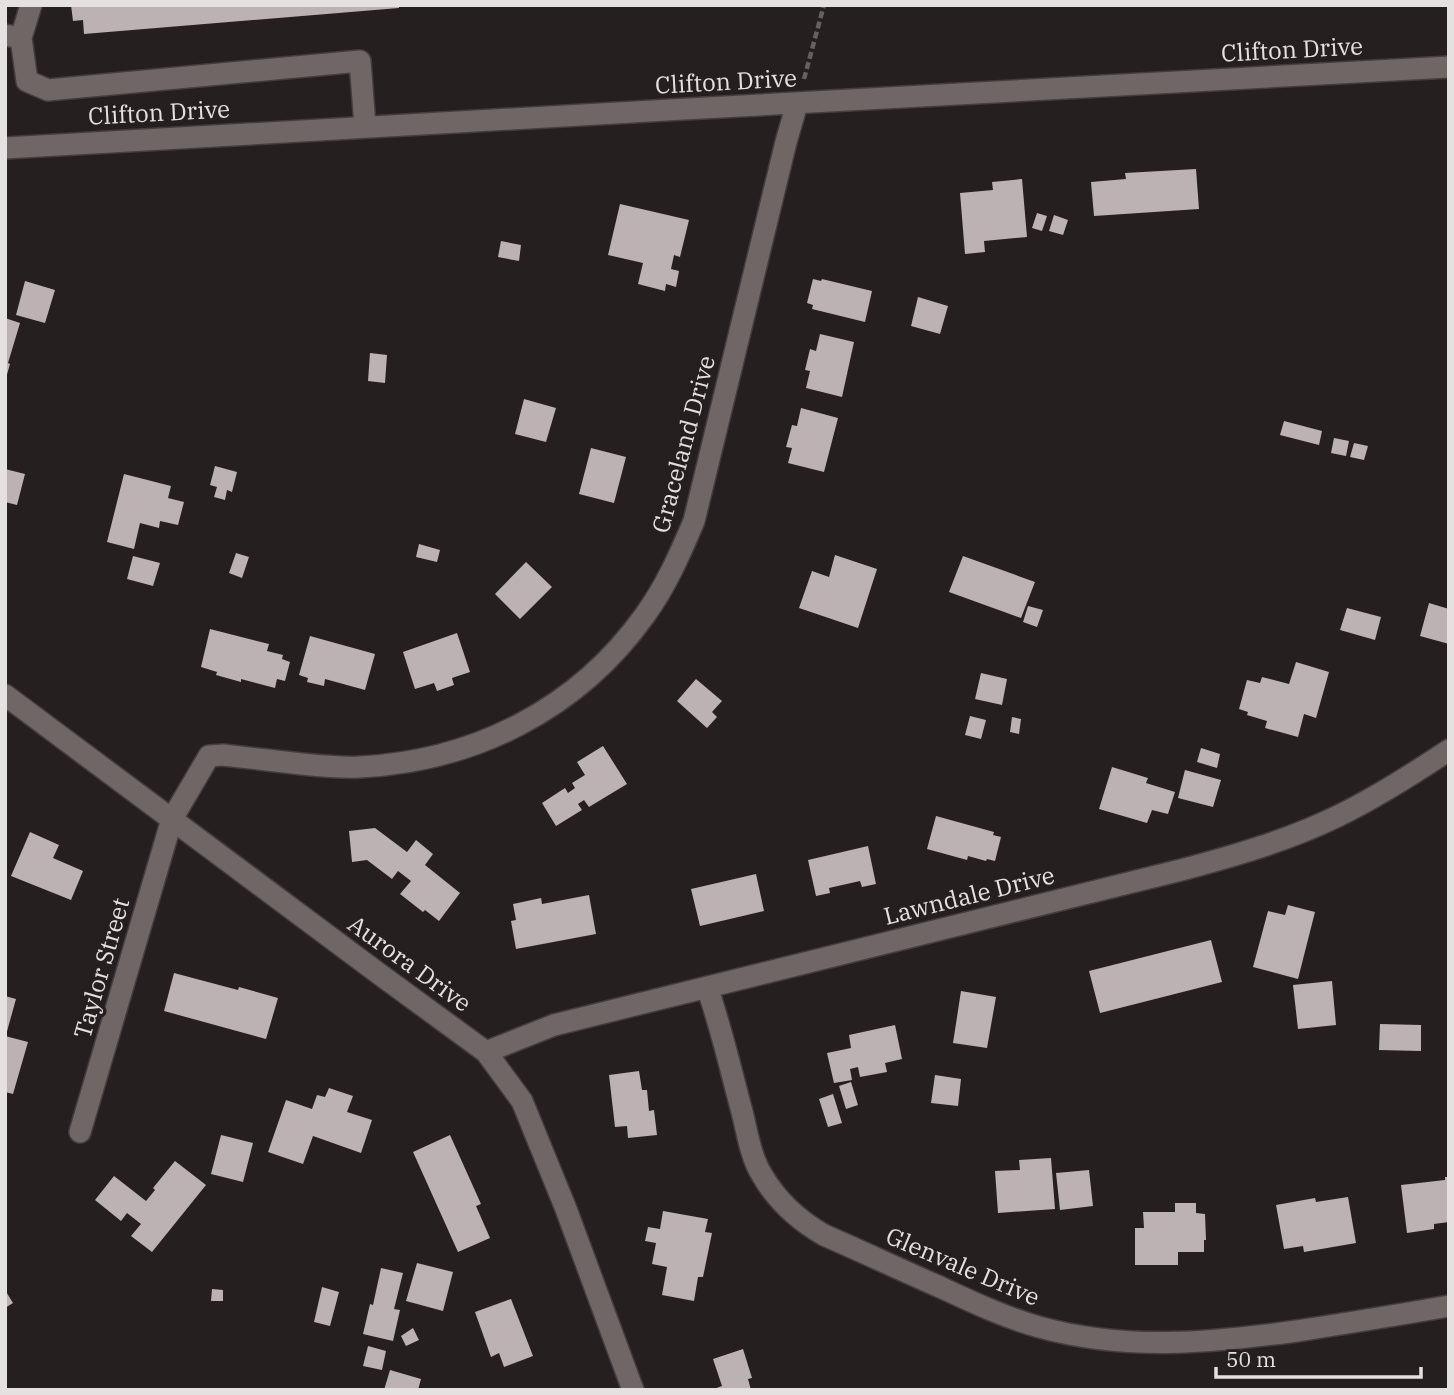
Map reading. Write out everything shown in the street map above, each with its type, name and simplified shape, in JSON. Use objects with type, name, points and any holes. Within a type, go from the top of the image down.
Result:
[{"type":"street","points":[[31,5],[13,37],[27,81],[48,90],[360,61],[365,126]]},
{"type":"street","name":"Clifton Drive","points":[[5,148],[1449,67]]},
{"type":"street","name":"Graceland Drive","points":[[172,819],[209,756],[357,767],[400,764],[443,755],[494,738],[539,715],[581,685],[621,645],[663,588],[694,521],[797,104]]},
{"type":"street","name":"Aurora Drive","points":[[5,695],[486,1052],[522,1101],[634,1390]]},
{"type":"street","name":"Lawndale Drive","points":[[486,1052],[554,1025],[1181,870],[1276,842],[1338,816],[1403,781],[1449,750]]},
{"type":"street","name":"Taylor Street","points":[[80,1132],[172,819]]},
{"type":"street","name":"Glenvale Drive","points":[[707,987],[719,1021],[753,1153],[761,1174],[782,1204],[804,1223],[824,1235],[999,1314],[1040,1327],[1088,1337],[1136,1343],[1185,1343],[1252,1337],[1449,1306]]},
{"type":"path","points":[[797,104],[824,5]]},
{"type":"building","points":[[71,5],[399,5],[399,8],[84,34],[83,20],[73,21]]},
{"type":"building","points":[[1196,169],[1199,209],[1094,216],[1091,182],[1126,179],[1125,173]]},
{"type":"building","points":[[1022,179],[1027,237],[984,241],[985,252],[965,254],[960,193],[993,190],[992,182]]},
{"type":"building","points":[[620,204],[689,220],[680,257],[674,255],[671,269],[679,271],[676,287],[666,284],[665,291],[638,284],[643,263],[608,255]]},
{"type":"building","points":[[1037,213],[1047,216],[1042,231],[1032,228]]},
{"type":"building","points":[[1054,215],[1068,220],[1063,235],[1049,231]]},
{"type":"building","points":[[501,241],[521,245],[519,261],[498,257]]},
{"type":"building","points":[[813,279],[872,291],[865,322],[812,309],[813,305],[807,303]]},
{"type":"building","points":[[25,281],[55,290],[45,323],[16,315]]},
{"type":"building","points":[[918,297],[948,306],[940,334],[911,326]]},
{"type":"building","points":[[5,318],[20,323],[6,378]]},
{"type":"building","points":[[820,334],[854,342],[842,397],[806,388],[810,371],[805,370],[810,349],[816,351]]},
{"type":"building","points":[[370,353],[387,355],[385,383],[368,381]]},
{"type":"building","points":[[524,399],[556,408],[546,442],[515,434]]},
{"type":"building","points":[[801,408],[838,418],[824,472],[788,463],[792,448],[786,447],[792,425],[797,426]]},
{"type":"building","points":[[1284,421],[1322,431],[1319,445],[1280,435]]},
{"type":"building","points":[[1334,438],[1349,441],[1346,456],[1331,453]]},
{"type":"building","points":[[1354,443],[1368,446],[1364,460],[1350,457]]},
{"type":"building","points":[[591,448],[626,457],[614,503],[579,494]]},
{"type":"building","points":[[215,466],[237,472],[232,492],[227,490],[225,500],[214,497],[217,487],[210,485]]},
{"type":"building","points":[[5,469],[25,474],[17,505],[5,502]]},
{"type":"building","points":[[124,474],[171,486],[168,498],[184,502],[178,525],[160,521],[159,528],[140,523],[134,549],[107,542]]},
{"type":"building","points":[[419,544],[440,550],[437,562],[416,557]]},
{"type":"building","points":[[236,553],[249,557],[242,578],[229,573]]},
{"type":"building","points":[[835,555],[877,569],[858,628],[799,608],[812,571],[829,577]]},
{"type":"building","points":[[133,556],[160,563],[153,586],[127,579]]},
{"type":"building","points":[[963,556],[1035,582],[1021,618],[949,592]]},
{"type":"building","points":[[526,562],[552,587],[520,619],[495,594]]},
{"type":"building","points":[[1429,603],[1449,609],[1449,644],[1420,636]]},
{"type":"building","points":[[1028,606],[1043,610],[1037,627],[1023,622]]},
{"type":"building","points":[[1347,608],[1381,617],[1375,640],[1340,630]]},
{"type":"building","points":[[210,629],[269,644],[267,651],[283,655],[282,659],[290,662],[285,681],[277,679],[275,688],[216,675],[217,672],[201,667]]},
{"type":"building","points":[[457,633],[470,672],[452,678],[454,685],[437,691],[434,683],[415,689],[403,652]]},
{"type":"building","points":[[310,636],[375,654],[365,690],[325,679],[324,686],[307,682],[308,678],[299,675]]},
{"type":"building","points":[[1296,662],[1329,672],[1316,718],[1304,714],[1298,737],[1265,728],[1267,721],[1247,715],[1248,712],[1239,709],[1247,680],[1260,683],[1262,677],[1289,684]]},
{"type":"building","points":[[981,673],[1007,679],[1002,705],[975,699]]},
{"type":"building","points":[[696,679],[722,701],[712,712],[717,717],[707,728],[677,701]]},
{"type":"building","points":[[970,716],[986,720],[981,739],[965,735]]},
{"type":"building","points":[[1012,717],[1021,719],[1019,734],[1010,732]]},
{"type":"building","points":[[603,746],[627,784],[589,807],[584,800],[578,804],[582,810],[556,826],[542,803],[565,788],[568,793],[575,788],[572,783],[585,775],[577,762]]},
{"type":"building","points":[[1201,748],[1220,754],[1217,768],[1197,762]]},
{"type":"building","points":[[1112,767],[1148,778],[1146,783],[1175,792],[1168,814],[1152,810],[1147,823],[1099,809]]},
{"type":"building","points":[[1185,770],[1221,780],[1213,807],[1178,798]]},
{"type":"building","points":[[936,816],[994,832],[993,835],[1001,837],[995,861],[968,856],[967,860],[927,849]]},
{"type":"building","points":[[375,828],[407,852],[416,840],[433,854],[425,865],[460,893],[439,921],[400,894],[411,881],[398,871],[392,879],[367,860],[352,862],[349,831]]},
{"type":"building","points":[[30,832],[59,845],[53,858],[83,871],[71,900],[11,876]]},
{"type":"building","points":[[868,846],[876,884],[862,887],[860,881],[829,888],[830,893],[816,896],[808,860]]},
{"type":"building","points":[[756,874],[764,911],[700,926],[691,889]]},
{"type":"building","points":[[589,895],[596,934],[516,949],[511,921],[516,920],[513,904],[541,898],[542,904]]},
{"type":"building","points":[[1288,905],[1315,912],[1298,979],[1253,967],[1268,911],[1285,915]]},
{"type":"building","points":[[1211,940],[1222,982],[1100,1013],[1089,971]]},
{"type":"building","points":[[174,973],[278,998],[266,1039],[164,1011]]},
{"type":"building","points":[[1332,981],[1336,1025],[1298,1029],[1293,985]]},
{"type":"building","points":[[961,991],[996,997],[987,1048],[953,1043]]},
{"type":"building","points":[[5,996],[16,999],[6,1035],[5,1035]]},
{"type":"building","points":[[1380,1024],[1421,1025],[1421,1051],[1379,1050]]},
{"type":"building","points":[[895,1025],[902,1059],[885,1063],[887,1072],[860,1077],[858,1067],[850,1069],[852,1080],[834,1083],[827,1053],[851,1048],[849,1035]]},
{"type":"building","points":[[5,1036],[28,1042],[13,1094],[5,1092]]},
{"type":"building","points":[[639,1071],[642,1090],[647,1090],[649,1111],[654,1110],[657,1135],[628,1138],[627,1126],[615,1127],[609,1075]]},
{"type":"building","points":[[935,1075],[961,1079],[958,1106],[931,1103]]},
{"type":"building","points":[[851,1082],[858,1105],[846,1109],[839,1086]]},
{"type":"building","points":[[329,1088],[353,1096],[347,1112],[372,1120],[361,1153],[313,1136],[303,1164],[268,1152],[286,1100],[312,1109],[317,1095],[325,1097]]},
{"type":"building","points":[[833,1094],[842,1123],[828,1127],[819,1099]]},
{"type":"building","points":[[221,1135],[253,1143],[243,1182],[211,1174]]},
{"type":"building","points":[[450,1135],[481,1204],[476,1206],[490,1238],[458,1252],[413,1152]]},
{"type":"building","points":[[1051,1158],[1055,1209],[998,1213],[995,1171],[1020,1170],[1019,1160]]},
{"type":"building","points":[[175,1161],[206,1185],[152,1252],[131,1236],[141,1224],[127,1213],[121,1221],[95,1200],[114,1176],[146,1201]]},
{"type":"building","points":[[1089,1170],[1093,1206],[1060,1210],[1056,1173]]},
{"type":"building","points":[[1445,1177],[1449,1177],[1449,1222],[1434,1224],[1434,1229],[1407,1233],[1401,1185],[1445,1180]]},
{"type":"building","points":[[1348,1197],[1356,1243],[1304,1252],[1303,1246],[1284,1249],[1276,1205],[1315,1198],[1316,1202]]},
{"type":"building","points":[[1175,1203],[1196,1203],[1196,1213],[1205,1214],[1204,1252],[1178,1252],[1178,1265],[1135,1265],[1135,1228],[1144,1228],[1143,1212],[1175,1212]]},
{"type":"building","points":[[663,1211],[708,1219],[705,1232],[712,1233],[703,1277],[698,1277],[694,1301],[662,1295],[667,1267],[652,1264],[656,1243],[645,1241],[648,1227],[660,1229]]},
{"type":"building","points":[[417,1263],[453,1272],[443,1311],[406,1301]]},
{"type":"building","points":[[381,1268],[403,1273],[394,1309],[400,1310],[393,1341],[363,1334]]},
{"type":"building","points":[[322,1287],[339,1292],[330,1326],[314,1322]]},
{"type":"building","points":[[212,1289],[223,1290],[223,1301],[211,1301]]},
{"type":"building","points":[[5,1290],[13,1303],[5,1308]]},
{"type":"building","points":[[511,1299],[533,1356],[504,1367],[499,1353],[491,1357],[475,1312]]},
{"type":"building","points":[[413,1328],[419,1340],[406,1346],[401,1336]]},
{"type":"building","points":[[368,1346],[386,1351],[382,1370],[363,1366]]},
{"type":"building","points":[[743,1349],[752,1378],[748,1379],[751,1390],[711,1390],[722,1386],[713,1359]]},
{"type":"building","points":[[390,1370],[421,1379],[418,1390],[384,1390]]}]
